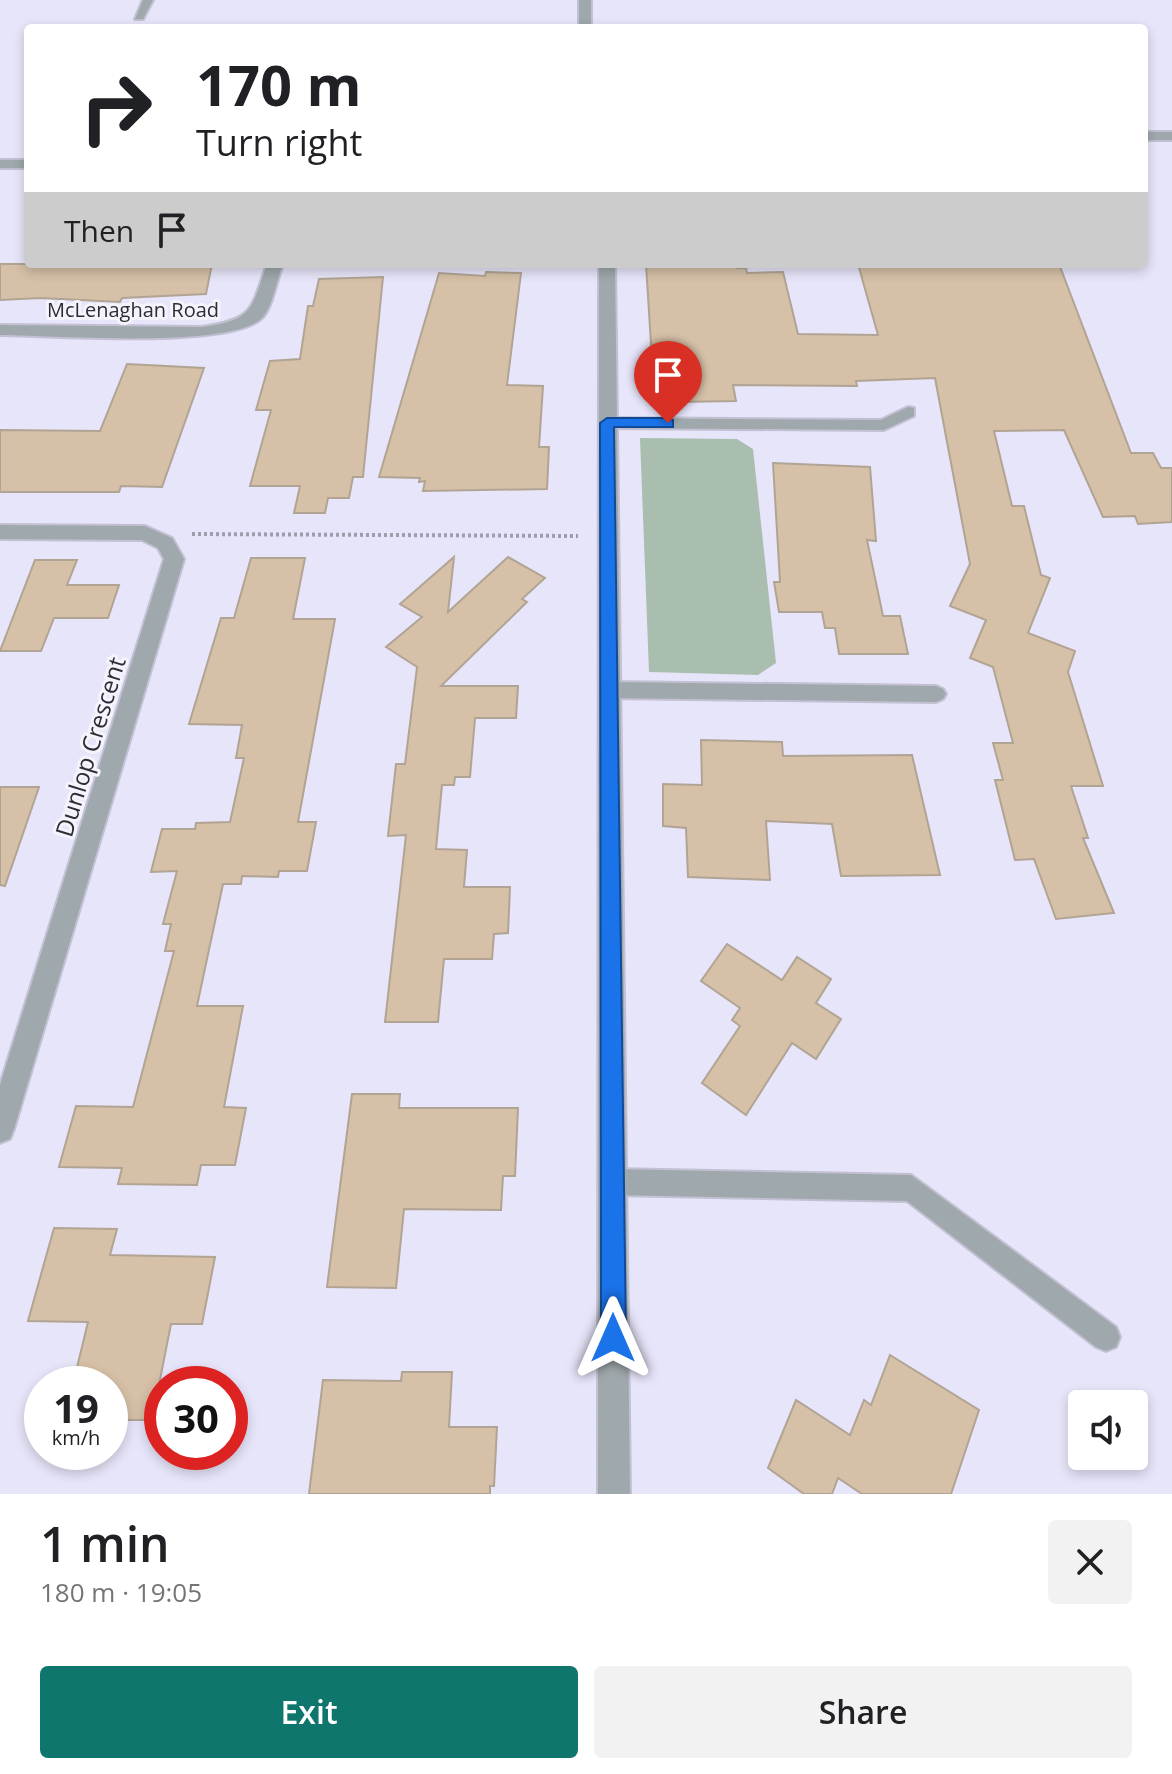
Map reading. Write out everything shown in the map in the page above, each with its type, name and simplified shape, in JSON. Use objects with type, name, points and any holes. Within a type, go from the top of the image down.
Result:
[{"type":"street","points":[[585,0],[585,24]]},
{"type":"street","points":[[1148,136],[1172,136]]},
{"type":"street","points":[[0,164],[24,164]]},
{"type":"street","name":"McLenaghan Road","points":[[0,330],[202,332],[233,328],[257,314],[274,268]]},
{"type":"street","points":[[607,268],[614,1494]]},
{"type":"street","name":"Dunlop Crescent","points":[[0,532],[145,533],[165,543],[174,559],[0,1129]]},
{"type":"lane","points":[[139,17],[148,0]]},
{"type":"lane","points":[[607,423],[884,425],[908,412]]},
{"type":"lane","points":[[609,690],[936,694]]},
{"type":"lane","points":[[612,1182],[911,1188],[1106,1337]]},
{"type":"path","points":[[204,534],[583,536]]},
{"type":"green space","points":[[640,438],[737,439],[753,449],[776,663],[758,675],[649,672]]},
{"type":"building","points":[[0,264],[24,264],[24,268],[211,268],[206,294],[122,298],[120,302],[40,298],[0,300]]},
{"type":"building","points":[[646,268],[746,268],[747,273],[783,272],[798,334],[878,335],[859,268],[1061,268],[1131,453],[1153,453],[1161,468],[1172,468],[1172,522],[1138,524],[1135,516],[1103,517],[1064,430],[994,431],[1012,506],[1024,506],[1041,575],[1050,578],[1028,633],[1075,651],[1068,672],[1103,786],[1071,786],[1088,838],[1083,838],[1114,913],[1056,919],[1034,859],[1015,860],[995,780],[1003,780],[993,743],[1013,743],[993,667],[970,658],[986,620],[950,606],[970,564],[935,378],[856,381],[857,386],[733,385],[736,401],[675,402],[670,360],[652,360]]},
{"type":"building","points":[[486,272],[521,273],[507,385],[543,386],[539,447],[549,447],[547,489],[423,491],[425,481],[419,482],[420,478],[379,477],[439,273],[485,276]]},
{"type":"building","points":[[383,277],[363,477],[353,477],[349,498],[328,498],[325,513],[294,513],[300,486],[250,486],[271,410],[256,410],[270,361],[300,359],[308,306],[313,306],[319,279]]},
{"type":"building","points":[[127,364],[204,368],[162,487],[121,486],[119,492],[0,492],[0,430],[100,431]]},
{"type":"building","points":[[773,463],[870,467],[876,541],[867,540],[883,616],[900,616],[908,654],[839,654],[835,628],[825,628],[822,612],[779,612],[774,582],[780,582]]},
{"type":"building","points":[[454,557],[448,612],[508,557],[545,578],[522,599],[527,602],[441,686],[518,686],[516,718],[475,718],[470,777],[455,777],[454,785],[442,785],[436,849],[467,850],[464,887],[510,887],[508,933],[494,934],[492,959],[444,959],[438,1022],[385,1022],[406,835],[388,836],[396,764],[405,764],[417,667],[386,647],[422,617],[400,604]]},
{"type":"building","points":[[251,558],[305,558],[293,619],[335,619],[298,822],[316,822],[307,871],[279,871],[278,877],[242,876],[241,884],[223,884],[197,1006],[243,1006],[224,1107],[246,1108],[235,1165],[201,1165],[197,1185],[118,1184],[122,1168],[59,1167],[76,1106],[133,1107],[174,951],[165,951],[171,924],[163,924],[177,871],[151,872],[162,829],[195,829],[196,823],[230,822],[244,758],[236,758],[242,725],[189,724],[221,618],[234,618]]},
{"type":"building","points":[[35,560],[77,560],[67,585],[119,585],[108,618],[54,618],[41,651],[0,651]]},
{"type":"building","points":[[701,740],[782,742],[783,756],[912,755],[940,875],[841,876],[832,824],[766,821],[770,880],[688,877],[686,828],[663,826],[663,784],[702,785]]},
{"type":"building","points":[[0,787],[39,787],[5,886],[0,885]]},
{"type":"building","points":[[727,944],[782,980],[797,957],[831,979],[816,1003],[841,1019],[816,1059],[792,1043],[746,1115],[702,1083],[740,1026],[732,1020],[740,1008],[701,981]]},
{"type":"building","points":[[352,1094],[400,1094],[399,1108],[518,1108],[515,1176],[503,1176],[501,1210],[404,1209],[396,1288],[327,1287]]},
{"type":"building","points":[[54,1228],[117,1229],[110,1255],[215,1257],[202,1324],[171,1324],[163,1366],[144,1366],[144,1420],[128,1420],[128,1366],[77,1366],[88,1322],[28,1321]]},
{"type":"building","points":[[890,1355],[979,1410],[951,1494],[862,1494],[838,1478],[832,1494],[804,1494],[768,1468],[796,1400],[850,1435],[864,1400],[871,1405]]},
{"type":"building","points":[[402,1372],[452,1372],[449,1427],[497,1427],[494,1486],[490,1486],[490,1494],[309,1494],[323,1380],[401,1381]]},
{"type":"route","points":[[613,1338],[607,423],[668,423]]}]
